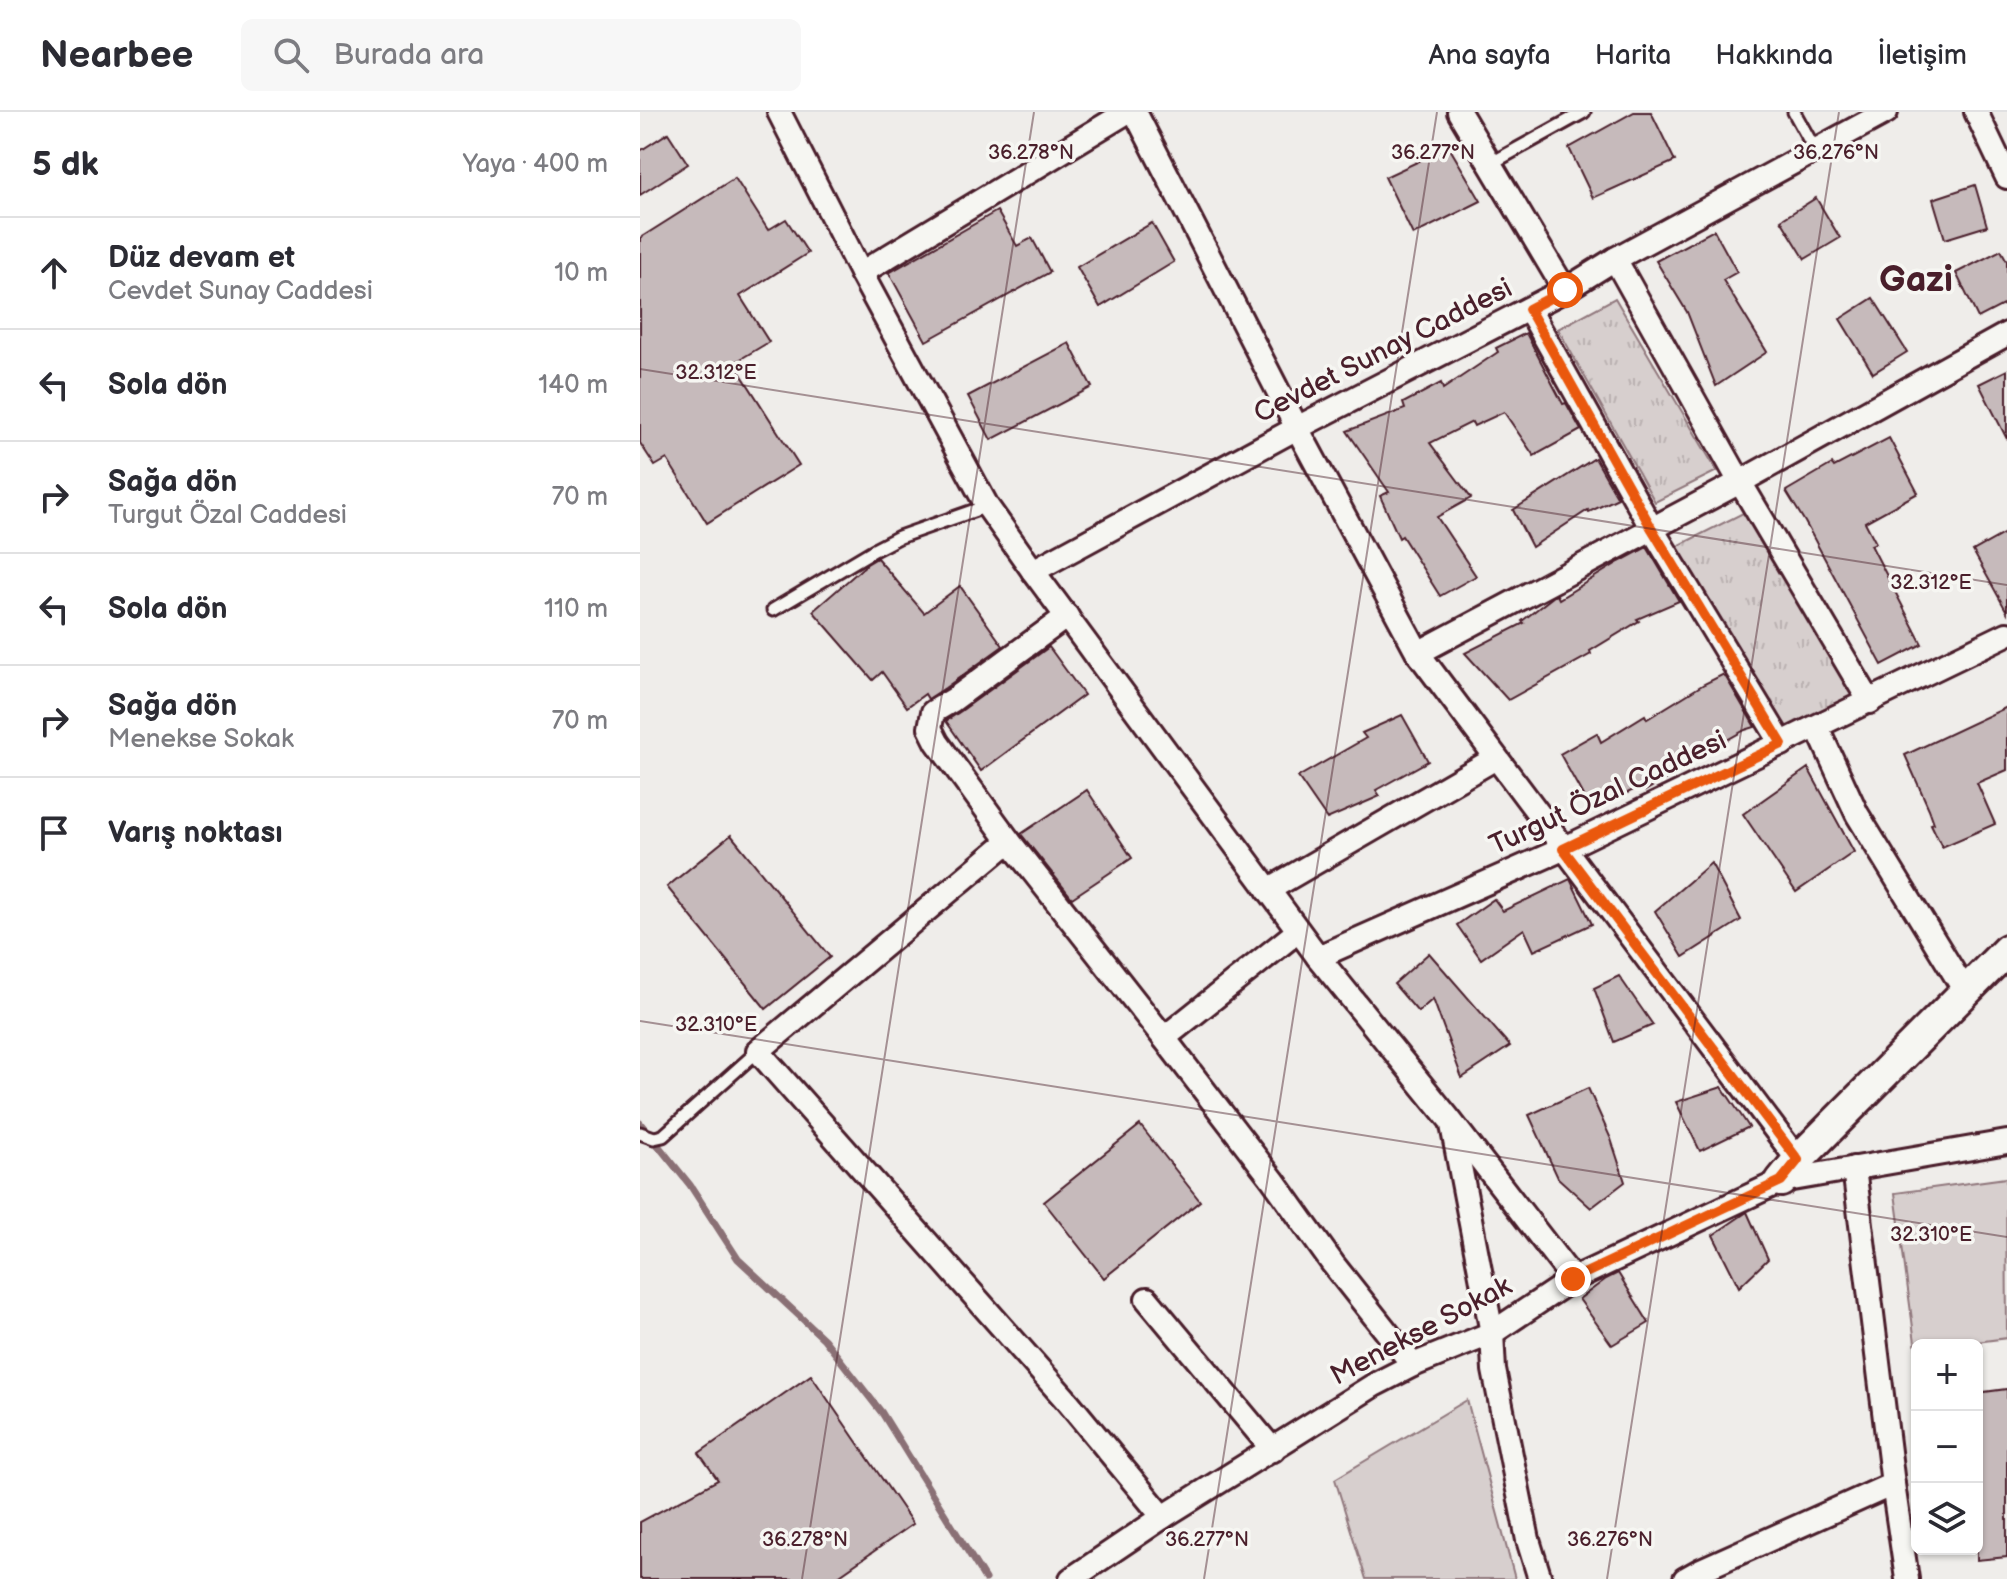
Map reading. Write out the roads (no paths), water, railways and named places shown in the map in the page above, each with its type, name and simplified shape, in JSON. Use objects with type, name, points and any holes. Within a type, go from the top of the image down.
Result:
[{"type":"street","points":[[779,112],[861,273],[987,506],[1298,931],[1573,1279]]},
{"type":"street","points":[[861,273],[1127,112]]},
{"type":"street","points":[[1135,112],[1297,428],[1418,653],[1563,849],[1790,1170],[2007,950]]},
{"type":"street","points":[[1459,112],[1565,290]]},
{"type":"street","name":"Cevdet Sunay Caddesi","points":[[1033,571],[1297,428],[1565,290],[1615,259],[1886,112]]},
{"type":"street","points":[[1976,112],[2007,177]]},
{"type":"street","points":[[1615,259],[1740,482],[1870,702]]},
{"type":"street","points":[[1529,309],[1652,529],[1782,744]]},
{"type":"street","points":[[1418,653],[1740,482],[2007,334]]},
{"type":"street","points":[[1067,616],[933,712],[930,728],[1009,841],[1164,1038],[1333,1264],[1413,1365]]},
{"type":"street","name":"Turgut Özal Caddesi","points":[[1318,957],[1563,849],[2007,634]]},
{"type":"street","points":[[1817,727],[1857,814],[1965,991]]},
{"type":"street","points":[[1268,890],[1496,758]]},
{"type":"street","points":[[1009,841],[758,1051],[1068,1402],[1163,1517]]},
{"type":"street","points":[[1164,1038],[1298,931]]},
{"type":"street","points":[[1450,1120],[1492,1333],[1494,1370],[1528,1540],[1540,1579]]},
{"type":"street","name":"Menekse Sokak","points":[[1071,1579],[1163,1517],[1374,1385],[1413,1365],[1492,1333],[1573,1279],[1790,1170],[1854,1168],[2007,1142]]},
{"type":"street","points":[[1854,1168],[1907,1579]]},
{"type":"street","points":[[1147,1299],[1273,1450]]},
{"type":"street","points":[[1685,1579],[1893,1484]]},
{"type":"lane","points":[[1490,164],[1584,112]]},
{"type":"lane","points":[[1794,112],[1815,150]]},
{"type":"lane","points":[[773,610],[899,537],[987,506]]},
{"type":"lane","points":[[640,1133],[654,1138],[663,1136],[758,1051]]},
{"type":"waterway","points":[[640,1123],[690,1185],[738,1259],[824,1339],[882,1413],[985,1579]]},
{"type":"district","name":"Gazi","points":[[1916,280]]}]
